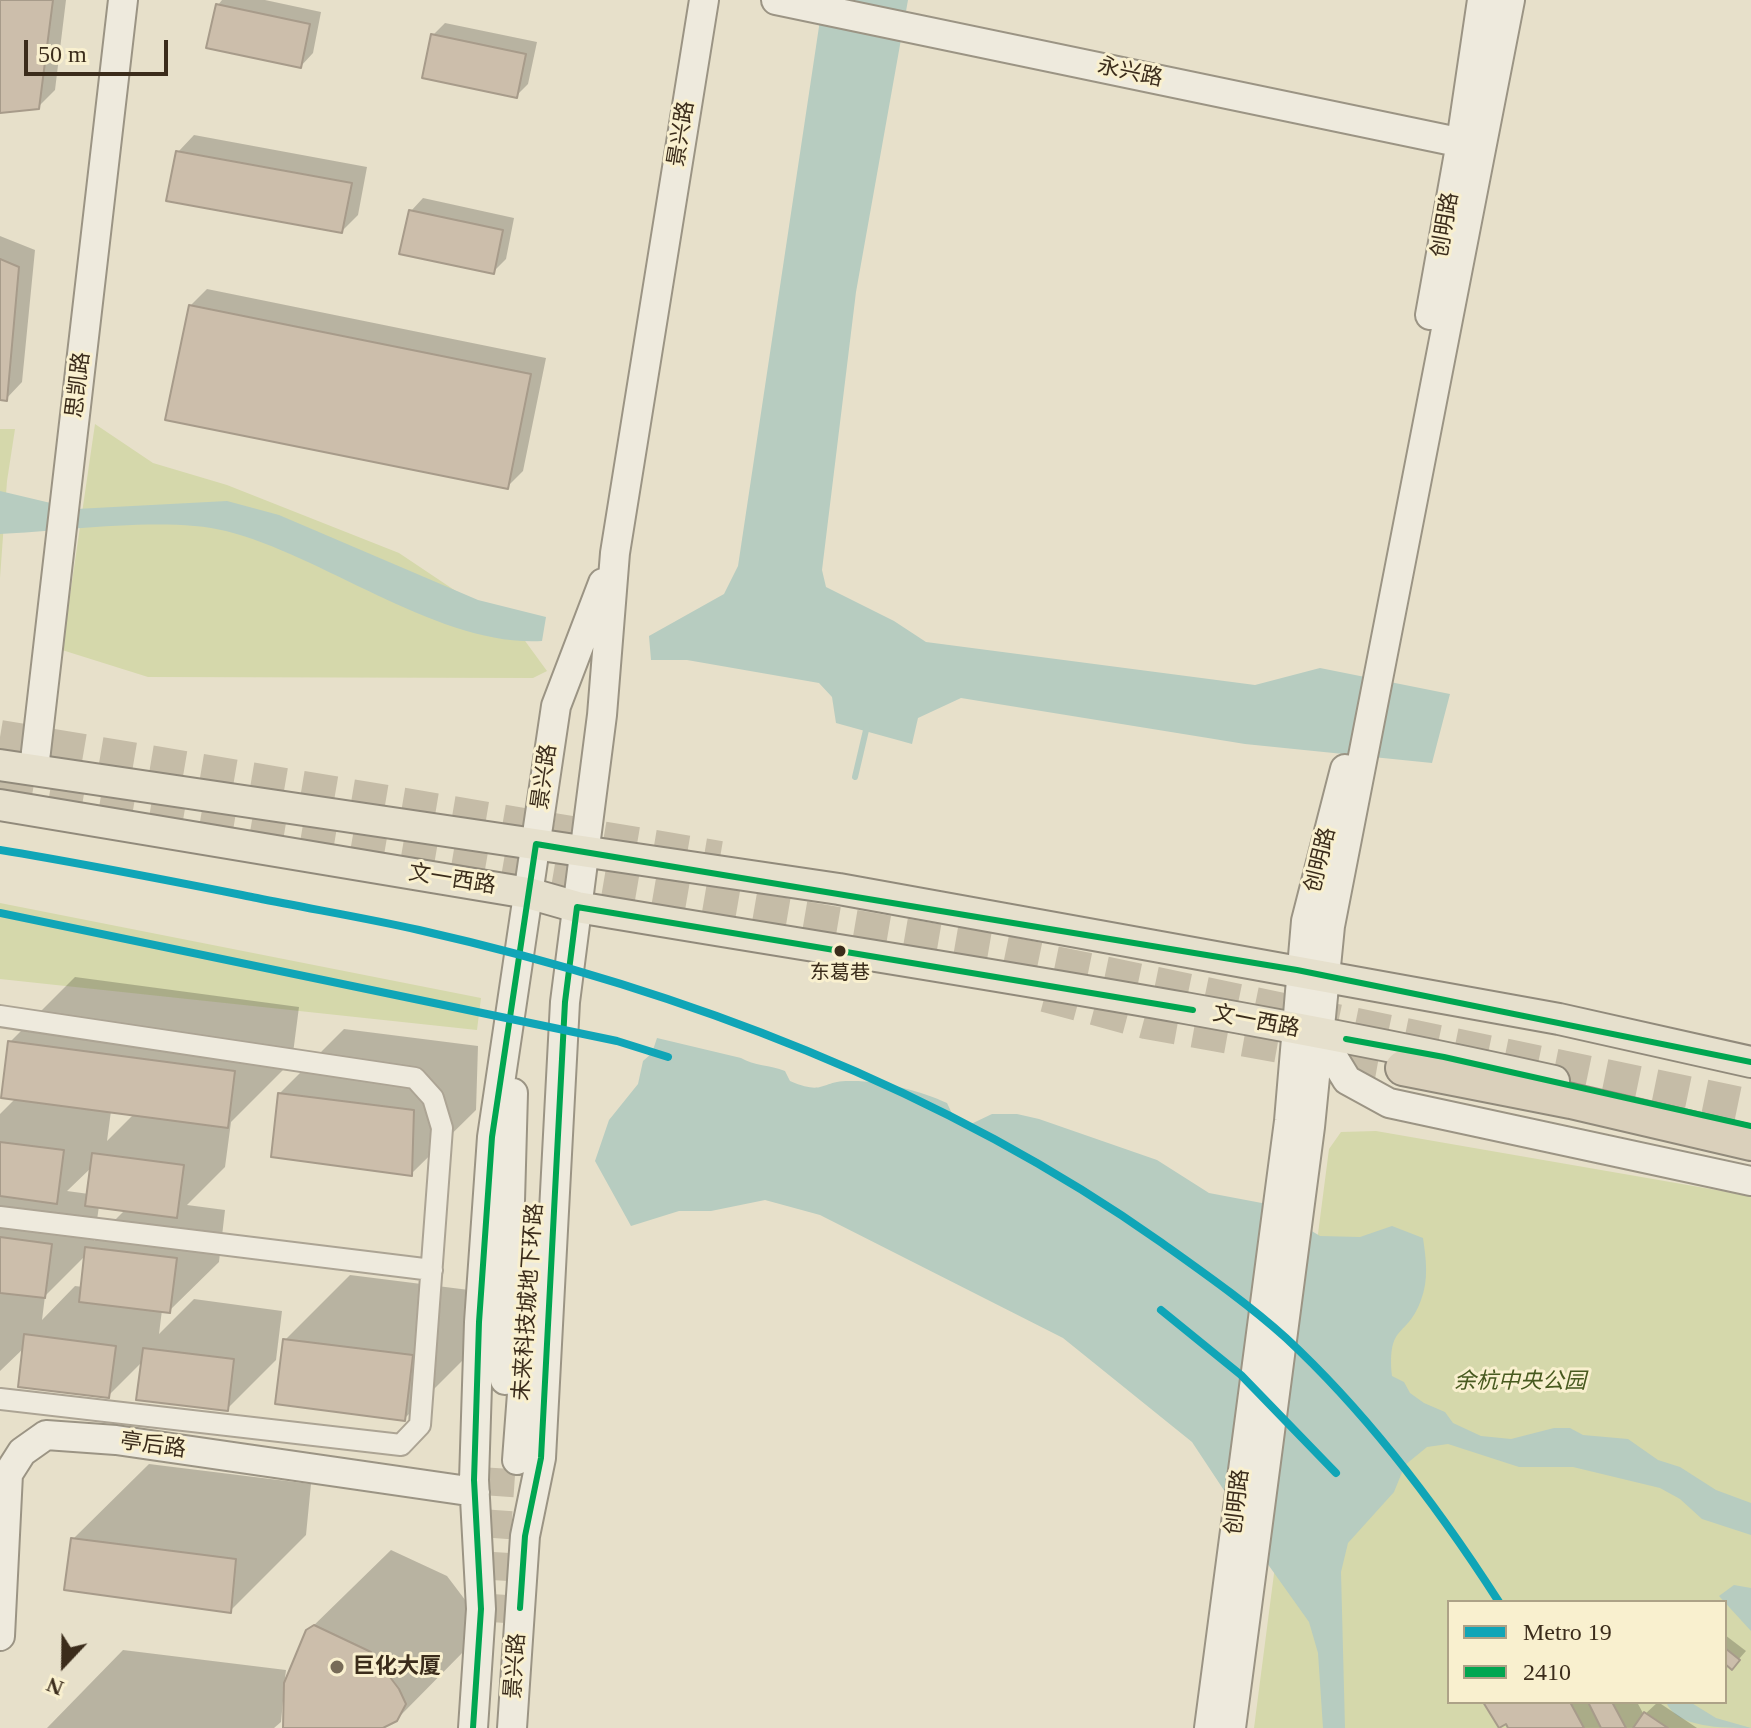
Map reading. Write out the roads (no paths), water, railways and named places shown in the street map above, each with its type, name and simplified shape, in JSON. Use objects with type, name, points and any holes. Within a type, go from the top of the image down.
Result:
[{"type":"highway","points":[[1403,1068],[1571,1101],[1751,1143]]},
{"type":"main road","points":[[0,765],[839,889],[1559,1019],[1751,1062]]},
{"type":"main road","name":"文一西路","points":[[0,805],[528,893],[577,907],[1308,1032],[1444,1057],[1751,1126]]},
{"type":"street","name":"思凯路","points":[[34,769],[123,0]]},
{"type":"street","name":"景兴路","points":[[512,1728],[525,1536],[541,1458],[565,1002],[602,715],[615,553],[704,0]]},
{"type":"street","name":"创明路","points":[[1472,145],[1482,0]]},
{"type":"street","name":"创明路","points":[[1231,1728],[1302,1131],[1313,975],[1330,926],[1353,773],[1472,145],[1510,0]]},
{"type":"street","name":"永兴路","points":[[788,3],[1472,145]]},
{"type":"street","name":"景兴路","points":[[473,1728],[481,1609],[475,1492],[479,1322],[492,1137],[556,706],[615,553]]},
{"type":"street","name":"未来科技城地下环路","points":[[513,1001],[510,1460],[542,1124],[565,1002]]},
{"type":"street","points":[[0,1016],[415,1078],[433,1098],[442,1128],[420,1425],[401,1445],[0,1399]]},
{"type":"street","points":[[1308,1032],[1347,1080],[1389,1103],[1751,1181]]},
{"type":"street","name":"创明路","points":[[1209,1728],[1233,1543],[1302,1131]]},
{"type":"street","points":[[0,1217],[432,1270]]},
{"type":"street","name":"亭后路","points":[[0,1636],[8,1474],[22,1452],[46,1435],[116,1440],[475,1492]]},
{"type":"waterway","points":[[855,777],[867,726]]},
{"type":"tunnel","points":[[0,737],[720,858]]},
{"type":"tunnel","points":[[0,781],[996,951],[1751,1106]]},
{"type":"tunnel","points":[[1045,995],[1146,1022],[1403,1068]]},
{"type":"tunnel","points":[[491,1622],[502,1460]]},
{"type":"metro line","name":"19","points":[[0,850],[379,921],[517,954],[711,1014],[806,1050],[899,1091],[990,1137],[1078,1187],[1162,1243],[1271,1325],[1346,1398],[1374,1430],[1427,1497],[1498,1600]]},
{"type":"metro line","name":"19","points":[[0,913],[617,1041],[668,1057]]},
{"type":"metro line","name":"19","points":[[1161,1310],[1241,1375],[1336,1473]]},
{"type":"place","name":"东葛巷","points":[[840,951]]},
{"type":"place","name":"巨化大厦","points":[[337,1667]]},
{"type":"park label","name":"余杭中央公园","points":[[1520,1382]]}]
